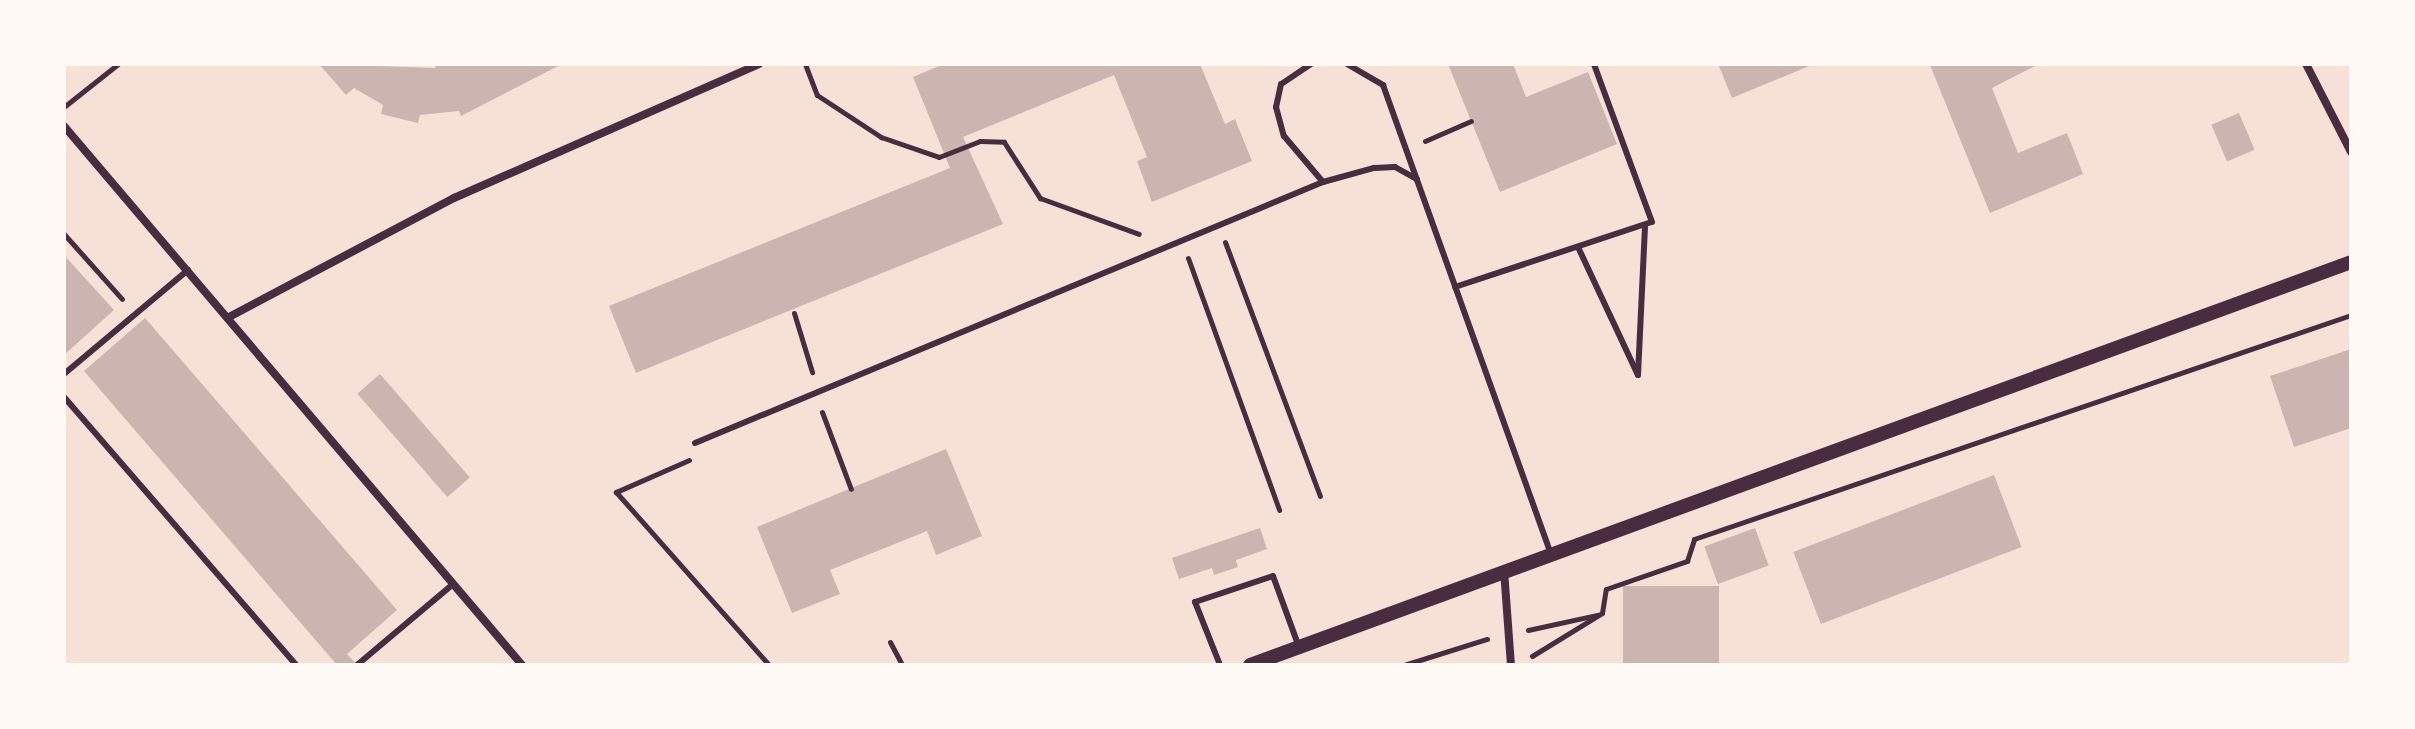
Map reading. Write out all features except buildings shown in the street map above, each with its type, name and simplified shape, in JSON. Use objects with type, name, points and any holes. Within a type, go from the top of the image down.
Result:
[{"type":"street","points":[[229,317],[454,198],[759,64]]},
{"type":"street","points":[[2306,64],[2351,152]]},
{"type":"street","points":[[64,126],[522,665]]},
{"type":"street","points":[[1250,665],[1550,552],[2351,262]]},
{"type":"street","points":[[1504,569],[1511,665]]},
{"type":"lane","points":[[1311,64],[1281,84],[1276,107],[1284,136],[1323,182]]},
{"type":"lane","points":[[1347,64],[1355,65],[1383,85],[1550,552]]},
{"type":"lane","points":[[1455,287],[1652,222],[1594,64]]},
{"type":"lane","points":[[695,443],[1323,182],[1374,168],[1395,167],[1417,179]]},
{"type":"lane","points":[[1578,247],[1638,375],[1645,225]]},
{"type":"lane","points":[[64,374],[188,270]]},
{"type":"lane","points":[[64,397],[296,665]]},
{"type":"lane","points":[[1220,665],[1195,602],[1273,576],[1299,647]]},
{"type":"lane","points":[[357,665],[452,585]]},
{"type":"path","points":[[64,107],[118,64]]},
{"type":"path","points":[[805,64],[817,95],[881,137],[939,157],[980,141],[1004,142],[1040,198],[1170,246]]},
{"type":"path","points":[[1406,149],[1471,121]]},
{"type":"path","points":[[64,234],[135,314]]},
{"type":"path","points":[[1212,247],[1224,242],[1320,496]]},
{"type":"path","points":[[1200,252],[1188,257],[1279,510]]},
{"type":"path","points":[[794,313],[818,392]]},
{"type":"path","points":[[1529,658],[1602,613],[1606,589],[1687,561],[1694,539],[2351,315]]},
{"type":"path","points":[[819,404],[851,489]]},
{"type":"path","points":[[703,454],[616,492],[769,665]]},
{"type":"path","points":[[890,642],[902,665]]}]
